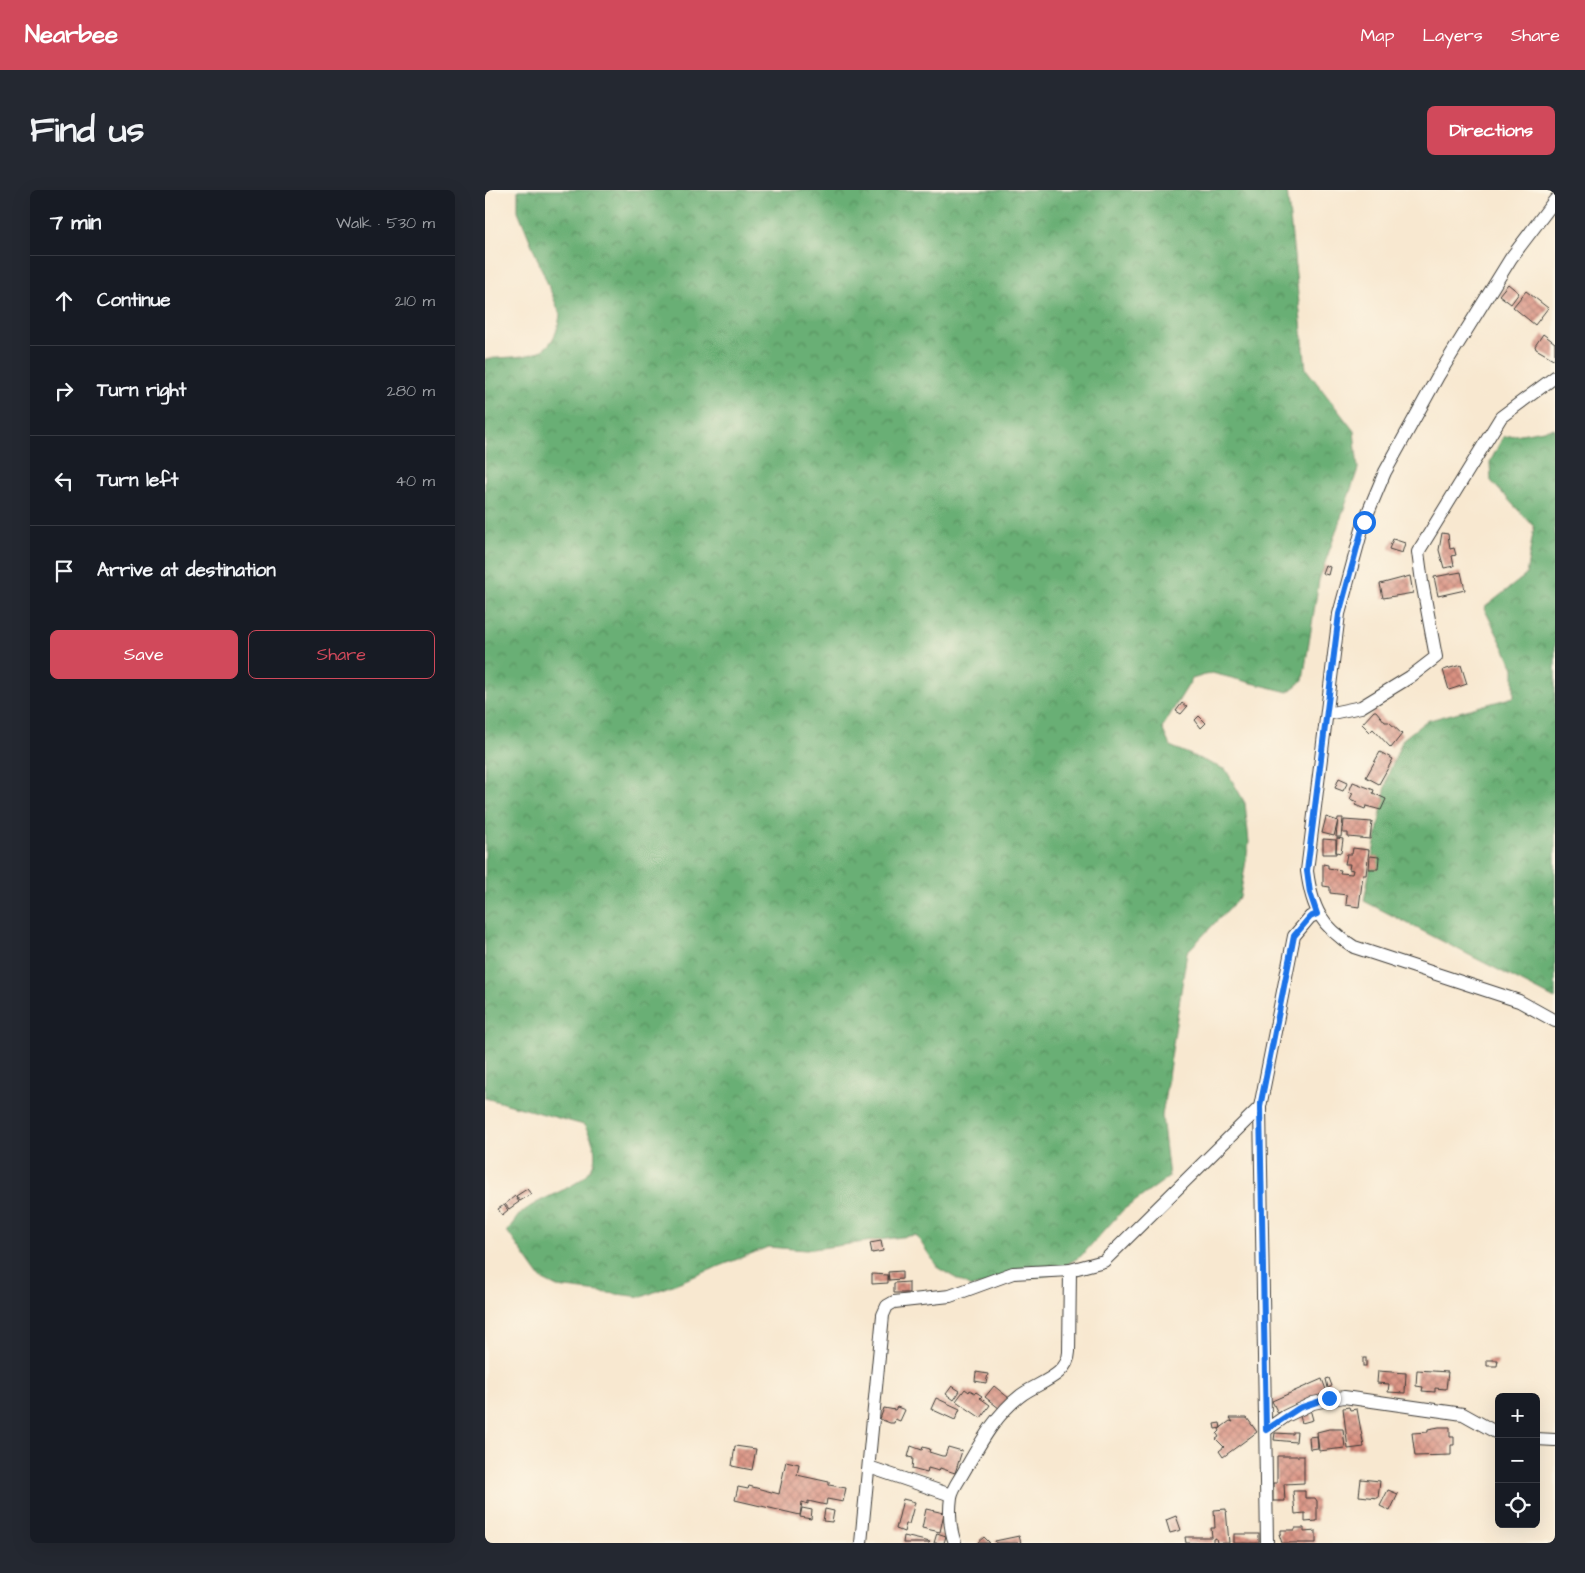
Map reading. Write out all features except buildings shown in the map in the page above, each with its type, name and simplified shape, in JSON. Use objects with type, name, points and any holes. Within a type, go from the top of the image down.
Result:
[{"type":"street","points":[[1555,200],[1511,258],[1438,376],[1385,472],[1364,522],[1339,614],[1307,871],[1310,893],[1317,914],[1335,935],[1354,948],[1519,1000],[1555,1021]]},
{"type":"street","points":[[1327,714],[1361,707],[1410,677],[1436,657],[1425,600],[1419,552],[1501,417],[1555,377]]},
{"type":"street","points":[[1267,1543],[1260,1107],[1294,936],[1310,917],[1317,914]]},
{"type":"street","points":[[861,1543],[883,1315],[887,1306],[893,1302],[950,1296],[1013,1273],[1069,1270],[1097,1264],[1110,1255],[1260,1107]]},
{"type":"street","points":[[955,1543],[951,1523],[951,1495],[984,1437],[1013,1402],[1031,1387],[1063,1369],[1067,1363],[1069,1352],[1069,1270]]},
{"type":"street","points":[[1266,1430],[1299,1408],[1329,1398],[1344,1397],[1463,1414],[1495,1432]]},
{"type":"street","points":[[1540,1439],[1555,1440]]},
{"type":"street","points":[[869,1467],[951,1495]]},
{"type":"green space","points":[[518,190],[1287,190],[1306,369],[1354,431],[1358,469],[1319,580],[1303,680],[1288,692],[1212,673],[1192,679],[1162,728],[1170,746],[1226,770],[1245,803],[1249,842],[1240,897],[1187,952],[1162,1116],[1169,1177],[1123,1210],[1081,1256],[1049,1275],[971,1287],[938,1268],[916,1235],[806,1250],[768,1247],[642,1297],[557,1287],[541,1279],[507,1231],[519,1215],[532,1205],[577,1182],[588,1173],[594,1161],[593,1145],[584,1125],[485,1098],[485,359],[525,356],[544,348],[552,341],[557,330],[560,314],[518,211]]},
{"type":"green space","points":[[1555,428],[1555,999],[1364,901],[1388,775],[1403,739],[1426,721],[1514,697],[1514,668],[1484,608],[1526,575],[1534,527],[1491,481],[1490,462],[1503,437]]},
{"type":"route","points":[[1329,1398],[1299,1408],[1266,1430],[1260,1107],[1294,936],[1310,917],[1317,914],[1310,893],[1307,871],[1339,614],[1364,522]]}]
